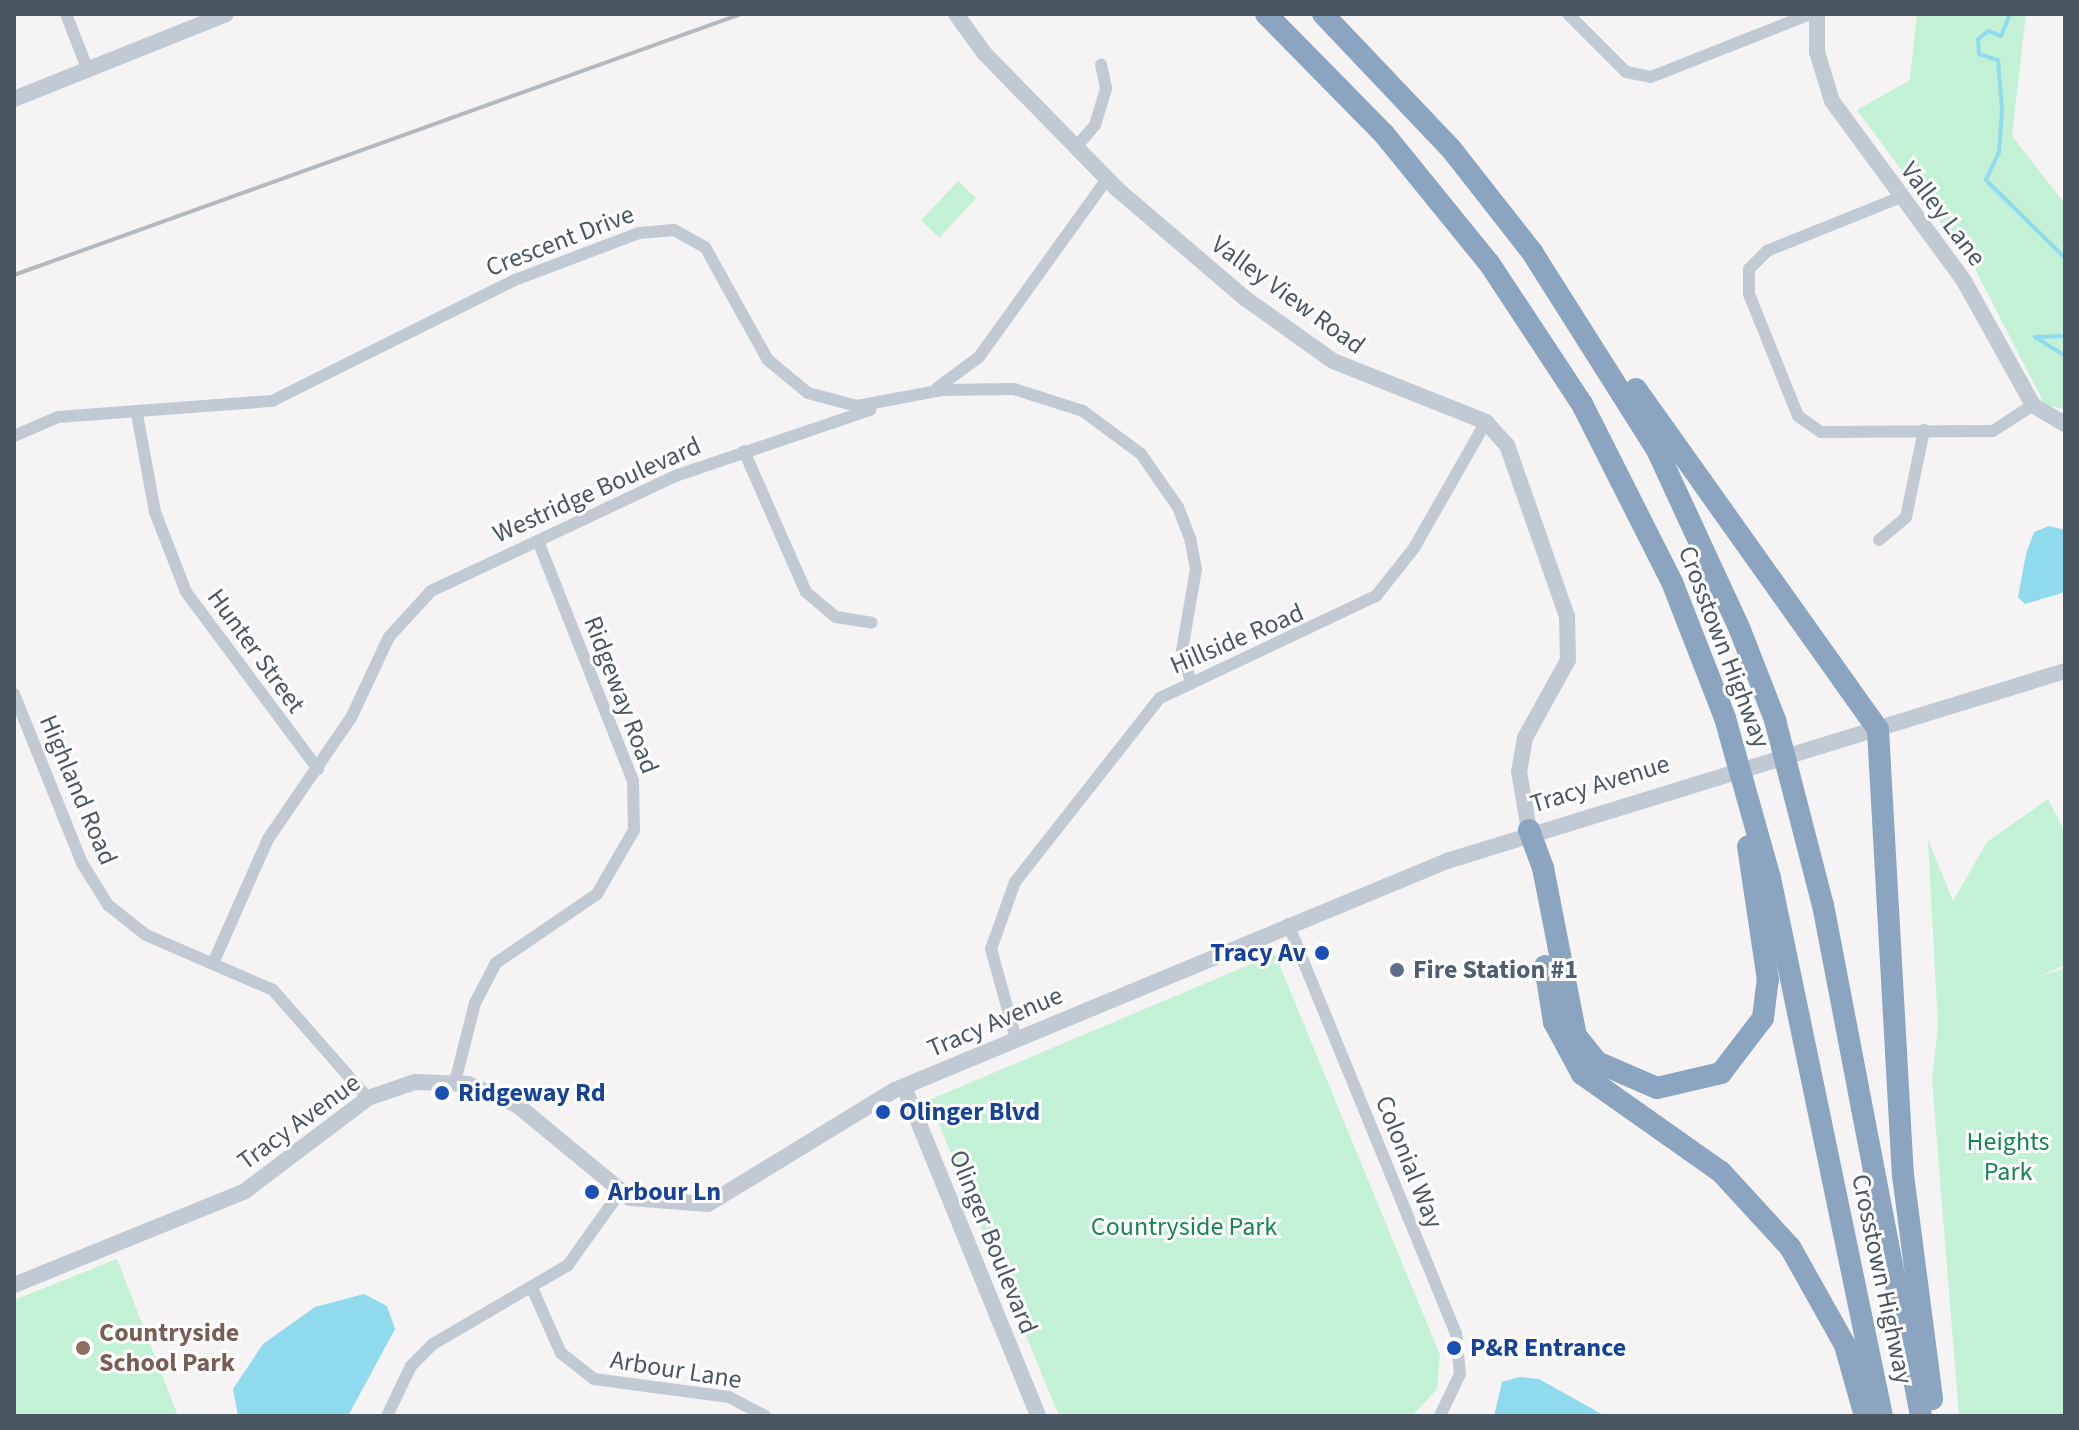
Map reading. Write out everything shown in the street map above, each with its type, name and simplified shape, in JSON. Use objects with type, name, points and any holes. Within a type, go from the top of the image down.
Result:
[{"type":"highway","name":"Crosstown Highway","points":[[1266,14],[1427,183],[1521,309],[1612,457],[1697,644],[1770,878],[1882,1416]]},
{"type":"highway","name":"Crosstown Highway","points":[[1323,14],[1452,150],[1532,252],[1657,450],[1775,720],[1823,905],[1921,1416]]},
{"type":"highway","points":[[1532,252],[1878,730],[1903,1175],[1934,1416]]},
{"type":"highway","points":[[1529,830],[1543,868],[1571,1024],[1586,1051],[1621,1076],[1657,1088],[1699,1083],[1735,1062],[1763,1018],[1768,980],[1750,855],[1697,644]]},
{"type":"highway","points":[[1529,830],[1548,994],[1570,1057],[1582,1074],[1721,1172],[1790,1247],[1845,1345],[1865,1416]]},
{"type":"street","points":[[66,14],[87,68]]},
{"type":"street","points":[[14,99],[226,14]]},
{"type":"street","name":"Valley View Road","points":[[956,14],[985,54],[1107,179],[1224,281],[1322,354],[1366,380],[1486,422]]},
{"type":"street","points":[[1568,14],[1626,72],[1651,77],[1810,14]]},
{"type":"street","name":"Valley Lane","points":[[1817,14],[1817,52],[1832,101],[1964,281],[2033,405]]},
{"type":"street","points":[[1076,147],[1095,125],[1106,88],[1101,65]]},
{"type":"street","name":"Westridge Boulevard","points":[[214,961],[251,869],[318,769],[408,613],[457,576],[539,544],[629,497],[744,451],[907,398],[957,376],[979,357],[1107,179]]},
{"type":"street","points":[[1901,197],[1767,251],[1749,269],[1749,294],[1806,427],[2005,429],[2033,405],[2065,424]]},
{"type":"street","name":"Crescent Drive","points":[[14,436],[58,417],[238,408],[305,390],[484,294],[657,229],[705,247],[768,360],[808,393],[857,406],[979,387],[1026,392],[1083,411],[1141,454],[1173,497],[1190,538],[1196,569],[1182,651],[1190,679]]},
{"type":"street","name":"Hunter Street","points":[[137,414],[155,512],[186,592],[318,769]]},
{"type":"street","points":[[1486,422],[1507,445],[1567,616],[1568,660],[1525,738],[1519,771],[1529,830]]},
{"type":"street","name":"Hillside Road","points":[[1016,1039],[992,974],[994,925],[1003,902],[1143,716],[1190,679],[1337,620],[1376,596],[1414,548],[1486,422]]},
{"type":"street","points":[[1879,540],[1906,517],[1924,430]]},
{"type":"street","points":[[744,451],[806,592],[836,617],[872,623]]},
{"type":"street","name":"Ridgeway Road","points":[[455,1082],[475,1003],[496,963],[597,894],[634,830],[633,781],[539,544]]},
{"type":"street","name":"Tracy Avenue","points":[[14,1285],[245,1191],[368,1098],[415,1082],[455,1082],[517,1105],[620,1192],[682,1207],[734,1195],[830,1125],[904,1087],[1288,924],[1529,830],[1878,730],[2065,671]]},
{"type":"street","name":"Highland Road","points":[[14,694],[82,863],[108,905],[146,935],[214,961],[297,1011],[368,1098]]},
{"type":"street","name":"Colonial Way","points":[[1288,924],[1456,1333],[1460,1374],[1440,1416]]},
{"type":"street","name":"Olinger Boulevard","points":[[904,1087],[1038,1416]]},
{"type":"street","points":[[387,1416],[411,1366],[433,1344],[456,1324],[532,1288],[584,1248],[620,1192]]},
{"type":"street","name":"Arbour Lane","points":[[532,1288],[561,1353],[594,1379],[729,1397],[765,1416]]},
{"type":"green space","points":[[1917,14],[2026,14],[2012,136],[2065,204],[2065,409],[2045,405],[1975,269],[1857,110],[1910,80]]},
{"type":"green space","points":[[958,181],[976,198],[939,238],[921,220]]},
{"type":"green space","name":"Heights Park","points":[[2048,799],[2065,832],[2065,965],[2036,978],[2065,968],[2065,1416],[1959,1416],[1932,1080],[1938,1026],[1928,840],[1953,901],[1987,842]]},
{"type":"green space","name":"Countryside Park","points":[[1275,954],[1440,1355],[1437,1389],[1412,1416],[1059,1416],[929,1100]]},
{"type":"green space","name":"Countryside School Park","points":[[117,1259],[178,1416],[14,1416],[14,1300]]},
{"type":"water","points":[[2049,526],[2065,530],[2065,592],[2025,604],[2018,597],[2026,554],[2034,532]]},
{"type":"water","points":[[364,1294],[387,1306],[395,1329],[348,1416],[238,1416],[233,1389],[263,1344],[315,1307]]},
{"type":"water","points":[[1519,1377],[1539,1379],[1605,1416],[1494,1416],[1502,1382]]},
{"type":"waterway","points":[[2010,14],[2001,36],[1988,31],[1978,39],[1979,54],[1998,60],[2002,110],[1999,152],[1986,180],[2065,258]]},
{"type":"waterway","points":[[2065,336],[2035,337],[2065,356]]},
{"type":"railway","points":[[14,275],[741,14]]},
{"type":"place","name":"Tracy Av","points":[[1322,953]]},
{"type":"place","name":"Fire Station #1","points":[[1397,970]]},
{"type":"place","name":"Ridgeway Rd","points":[[442,1093]]},
{"type":"place","name":"Olinger Blvd","points":[[883,1112]]},
{"type":"place","name":"Arbour Ln","points":[[592,1192]]},
{"type":"place","name":"Countryside School Park","points":[[83,1348]]},
{"type":"place","name":"P&R Entrance","points":[[1454,1348]]}]
